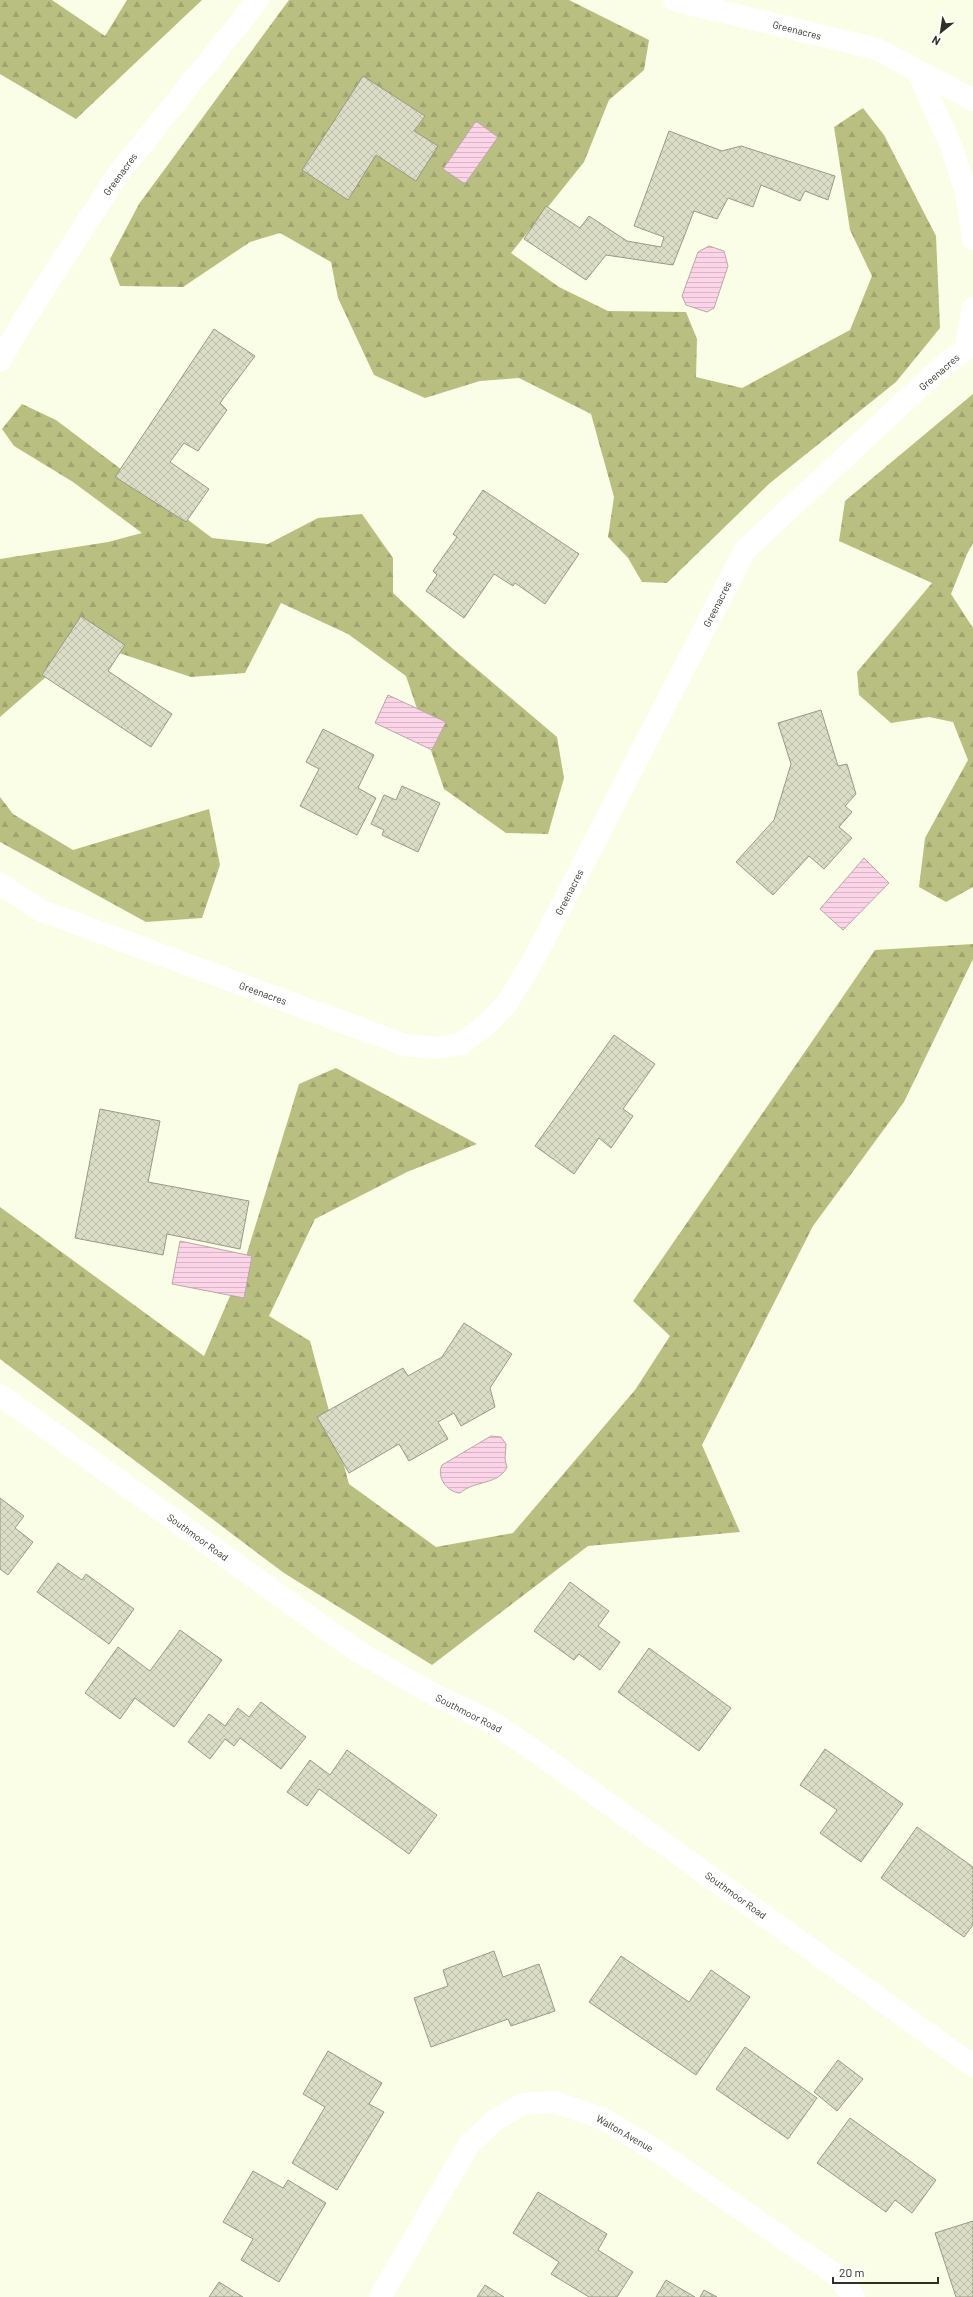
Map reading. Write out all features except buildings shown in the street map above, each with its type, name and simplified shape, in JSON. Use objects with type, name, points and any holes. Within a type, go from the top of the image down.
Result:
[{"type":"street","name":"Greenacres","points":[[0,361],[22,323],[118,174],[258,0]]},
{"type":"street","name":"Greenacres","points":[[674,0],[876,49],[973,100]]},
{"type":"street","points":[[916,70],[951,146],[966,192],[973,239]]},
{"type":"street","name":"Greenacres","points":[[0,884],[40,910],[405,1045],[436,1048],[460,1044],[488,1023],[507,1003],[534,959],[745,550],[946,363],[969,348],[973,308]]},
{"type":"street","name":"Southmoor Road","points":[[0,1395],[357,1651],[433,1694],[495,1724],[545,1758],[973,2066]]},
{"type":"street","name":"Walton Avenue","points":[[380,2297],[469,2144],[495,2120],[523,2104],[554,2102],[602,2118],[658,2152],[839,2277],[854,2297]]},
{"type":"green space","points":[[0,0],[52,0],[105,36],[127,0],[202,0],[76,119],[0,74]]},
{"type":"green space","points":[[289,0],[569,0],[649,40],[644,70],[609,100],[584,162],[511,253],[559,287],[608,311],[686,312],[697,339],[696,377],[742,388],[850,330],[872,276],[850,230],[834,127],[863,108],[884,135],[936,236],[940,328],[896,382],[770,483],[667,583],[642,582],[628,558],[608,537],[614,497],[591,414],[519,378],[480,381],[425,398],[374,375],[338,298],[331,262],[280,233],[250,242],[183,287],[120,286],[110,259],[139,204]]},
{"type":"green space","points":[[973,394],[973,543],[951,594],[973,628],[973,887],[946,902],[919,887],[925,838],[968,760],[953,722],[929,717],[891,723],[859,695],[857,672],[932,583],[839,541],[845,501]]},
{"type":"green space","points":[[22,404],[56,420],[212,538],[268,544],[318,518],[362,514],[393,558],[393,593],[453,649],[557,737],[564,778],[548,834],[506,833],[444,789],[406,676],[348,634],[281,603],[245,673],[191,677],[86,642],[0,717],[0,559],[108,542],[142,533],[73,482],[14,446],[2,429]]},
{"type":"green space","points":[[0,797],[13,814],[73,850],[209,809],[220,865],[202,918],[146,922],[0,842]]},
{"type":"green space","points":[[973,944],[973,959],[904,1102],[813,1226],[702,1445],[740,1532],[588,1546],[432,1665],[284,1573],[0,1359],[0,1207],[204,1356],[243,1266],[299,1084],[336,1068],[477,1144],[407,1172],[315,1219],[269,1316],[310,1341],[349,1484],[436,1547],[513,1533],[635,1390],[670,1336],[633,1301],[875,950]]},
{"type":"shaded area","points":[[476,121],[498,137],[465,184],[443,169]]},
{"type":"shaded area","points":[[709,246],[724,251],[728,266],[714,308],[707,312],[686,305],[682,296],[698,252]]},
{"type":"shaded area","points":[[388,695],[446,722],[432,750],[375,723]]},
{"type":"shaded area","points":[[864,858],[889,883],[843,930],[820,909]]},
{"type":"shaded area","points":[[180,1241],[252,1256],[244,1298],[172,1284]]},
{"type":"shaded area","points":[[491,1436],[501,1437],[506,1444],[505,1459],[507,1467],[503,1473],[493,1480],[473,1486],[460,1493],[447,1487],[440,1474],[442,1465]]}]
